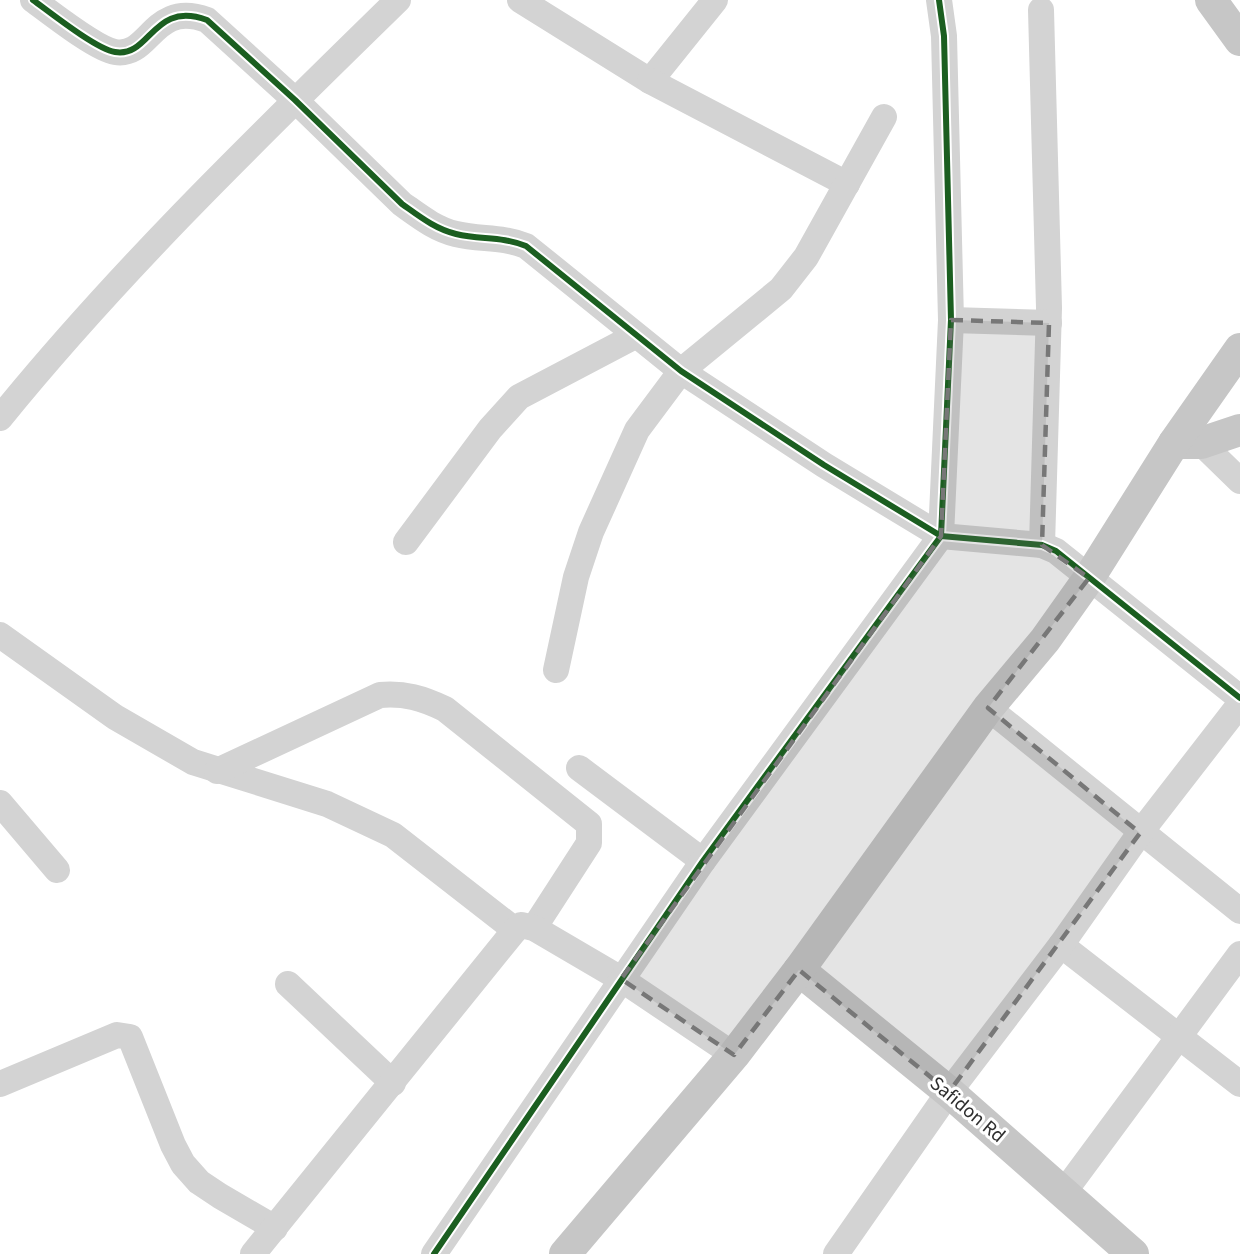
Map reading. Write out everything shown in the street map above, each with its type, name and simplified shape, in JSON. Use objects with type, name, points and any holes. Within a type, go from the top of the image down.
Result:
[{"type":"main road","points":[[1211,0],[1240,40]]},
{"type":"main road","points":[[565,1254],[734,1054],[799,970],[988,708],[1045,640],[1187,443],[1240,349]]},
{"type":"main road","points":[[1187,443],[1240,430]]},
{"type":"main road","name":"Safidon Rd","points":[[799,970],[949,1092],[1134,1254]]},
{"type":"street","points":[[0,418],[106,295],[295,100],[398,0]]},
{"type":"street","points":[[520,0],[650,81],[847,184]]},
{"type":"street","points":[[650,81],[715,0]]},
{"type":"street","points":[[434,1254],[703,861],[941,536],[951,320],[944,36],[939,0]]},
{"type":"street","points":[[36,1],[101,46],[117,52],[132,49],[165,18],[178,13],[193,14],[207,20],[295,100],[402,204],[420,217],[439,229],[458,234],[497,237],[526,246],[681,371],[777,435],[941,536],[1042,545],[1068,559],[1240,698]]},
{"type":"street","points":[[1041,9],[1049,323],[1042,545]]},
{"type":"street","points":[[556,670],[576,577],[591,532],[637,430],[681,371],[781,289],[806,257],[884,117]]},
{"type":"street","points":[[951,320],[1049,323]]},
{"type":"street","points":[[406,542],[490,429],[519,397],[635,336]]},
{"type":"street","points":[[1187,443],[1240,481]]},
{"type":"street","points":[[0,635],[115,717],[193,762],[327,804],[373,823],[525,929],[621,979],[734,1054]]},
{"type":"street","points":[[217,771],[380,695],[401,693],[423,698],[445,709],[589,824],[589,843],[525,929],[393,1083],[253,1254]]},
{"type":"street","points":[[836,1254],[949,1092],[1061,945],[1140,833],[1240,704]]},
{"type":"street","points":[[988,708],[1140,833],[1240,911]]},
{"type":"street","points":[[579,768],[703,861]]},
{"type":"street","points":[[0,803],[57,870]]},
{"type":"street","points":[[1061,945],[1240,1084]]},
{"type":"street","points":[[1064,1192],[1240,954]]},
{"type":"street","points":[[288,984],[393,1083]]},
{"type":"street","points":[[0,1084],[117,1035],[130,1037],[173,1145],[183,1164],[199,1182],[213,1192],[275,1228]]},
{"type":"highlighted area","points":[[951,320],[1049,323],[1042,545],[1089,578],[988,708],[1140,833],[949,1092],[799,970],[734,1055],[621,979],[941,536]]},
{"type":"cycle path","points":[[33,0],[85,38],[115,52],[127,52],[137,47],[163,23],[174,17],[189,16],[207,20],[295,100],[402,204],[421,217],[441,229],[456,234],[508,241],[526,246],[681,371],[824,465],[941,536],[1042,545],[1056,551],[1240,698]]},
{"type":"cycle path","points":[[434,1254],[703,861],[941,536],[951,320],[944,36],[939,0]]}]
